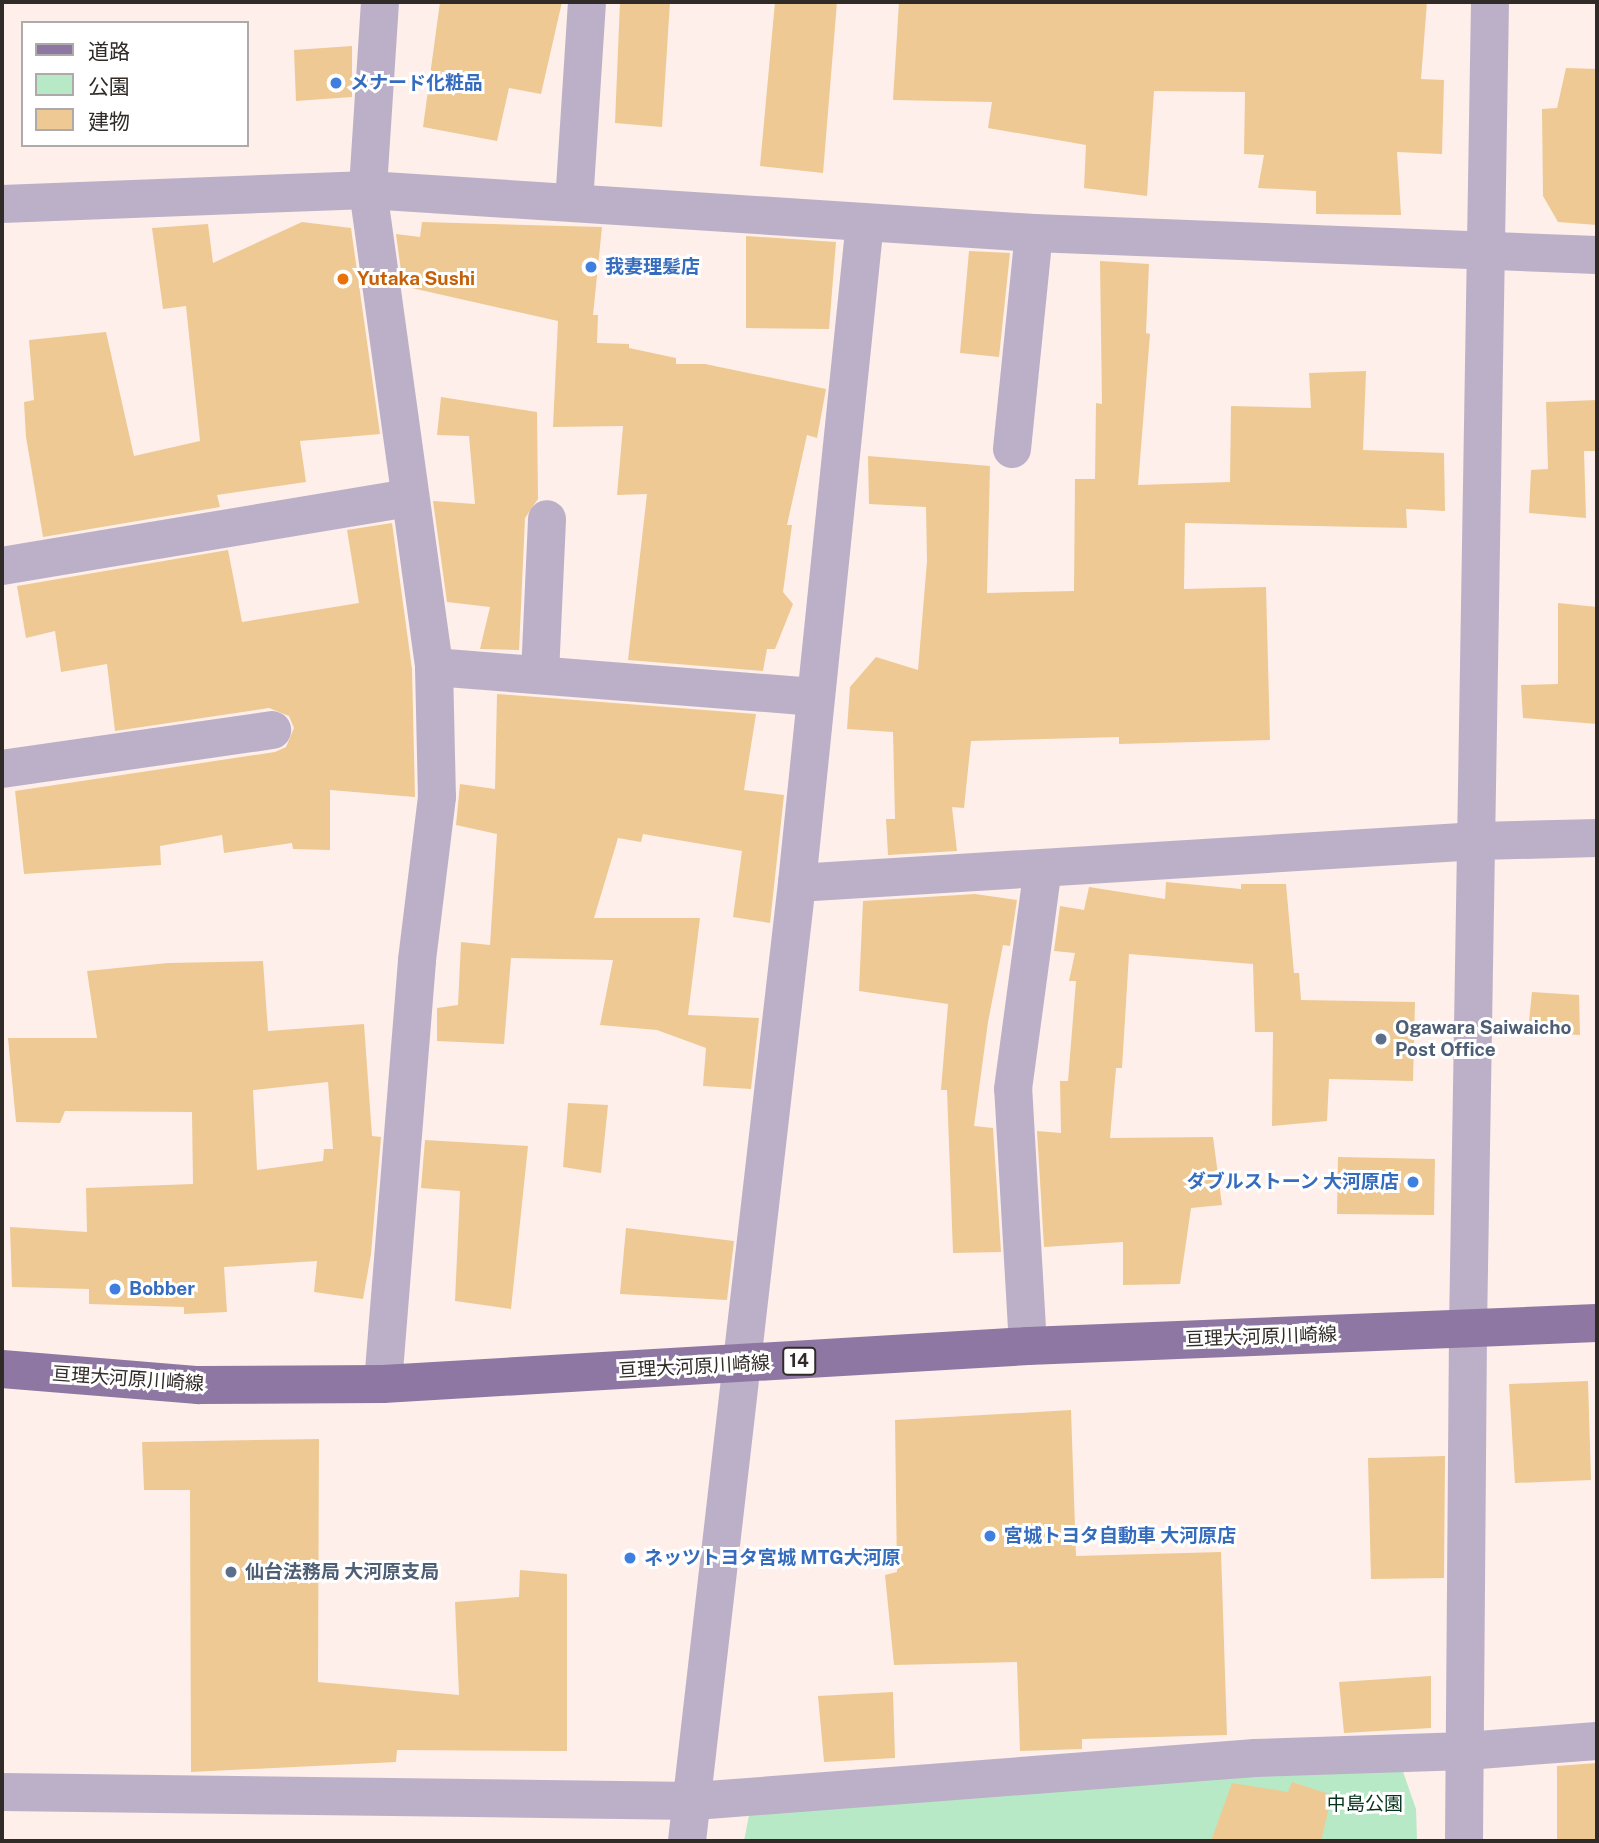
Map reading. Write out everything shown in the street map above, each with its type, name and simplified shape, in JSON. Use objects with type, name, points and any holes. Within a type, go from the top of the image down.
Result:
[{"type":"main road","name":"亘理大河原川崎線","points":[[2,1369],[198,1385],[383,1384],[1028,1346],[1597,1323]]},
{"type":"street","points":[[380,2],[368,190],[408,498],[434,667],[437,797],[417,961],[383,1384]]},
{"type":"street","points":[[574,203],[587,2]]},
{"type":"street","points":[[1464,1841],[1468,1329],[1489,252],[1490,2]]},
{"type":"street","points":[[2,204],[368,190],[1034,233],[1597,256]]},
{"type":"street","points":[[687,1841],[695,1801],[797,883],[814,697],[865,222]]},
{"type":"street","points":[[1012,449],[1034,233]]},
{"type":"street","points":[[2,566],[408,498]]},
{"type":"street","points":[[540,674],[547,519]]},
{"type":"street","points":[[434,667],[814,697]]},
{"type":"street","points":[[2,769],[272,730]]},
{"type":"street","points":[[797,883],[1478,841],[1597,838]]},
{"type":"street","points":[[1028,1346],[1013,1089],[1043,868]]},
{"type":"street","points":[[2,1792],[695,1801],[1255,1758],[1466,1751],[1597,1741]]},
{"type":"green space","name":"中島公園","points":[[1400,1763],[1416,1809],[1417,1841],[744,1841],[750,1810]]},
{"type":"building","points":[[440,2],[562,2],[541,94],[509,88],[497,141],[423,127]]},
{"type":"building","points":[[620,2],[670,2],[662,127],[615,123]]},
{"type":"building","points":[[775,2],[837,2],[823,173],[760,166]]},
{"type":"building","points":[[899,2],[1427,2],[1421,79],[1444,80],[1442,154],[1397,152],[1401,215],[1316,214],[1316,191],[1258,188],[1264,155],[1244,154],[1245,92],[1154,91],[1147,196],[1084,188],[1086,145],[988,128],[992,102],[893,100]]},
{"type":"building","points":[[352,46],[352,97],[296,101],[294,50]]},
{"type":"building","points":[[1566,68],[1597,69],[1597,225],[1558,222],[1543,196],[1542,109],[1557,108]]},
{"type":"building","points":[[302,222],[351,228],[380,434],[300,441],[306,482],[217,495],[220,507],[43,537],[26,437],[24,402],[34,400],[29,340],[106,332],[134,456],[200,441],[186,306],[163,309],[152,228],[208,224],[213,263]]},
{"type":"building","points":[[422,222],[602,227],[593,315],[598,315],[597,343],[629,344],[629,348],[676,358],[676,364],[705,364],[826,389],[817,438],[807,435],[787,525],[792,525],[783,592],[793,604],[775,649],[767,649],[763,671],[628,660],[647,494],[617,495],[623,426],[553,427],[558,321],[403,286],[396,234],[420,237]]},
{"type":"building","points":[[746,236],[836,242],[829,329],[746,328]]},
{"type":"building","points":[[969,251],[1010,253],[999,357],[960,353]]},
{"type":"building","points":[[1100,261],[1149,264],[1146,333],[1150,334],[1138,485],[1230,482],[1231,406],[1311,408],[1309,373],[1366,371],[1363,450],[1444,453],[1445,511],[1406,509],[1407,528],[1185,523],[1184,589],[1266,587],[1270,740],[1119,744],[1119,737],[971,741],[964,808],[952,807],[957,851],[888,855],[886,819],[895,819],[893,732],[847,729],[850,687],[876,657],[918,670],[927,561],[926,507],[869,504],[868,456],[990,466],[987,593],[1074,591],[1075,479],[1095,479],[1096,403],[1102,404]]},
{"type":"building","points":[[441,397],[537,412],[538,499],[525,518],[519,650],[480,649],[490,607],[447,602],[433,501],[475,504],[469,436],[437,435]]},
{"type":"building","points":[[1597,400],[1597,451],[1584,451],[1586,518],[1529,513],[1531,470],[1548,469],[1546,402]]},
{"type":"building","points":[[392,523],[412,669],[415,797],[330,790],[330,850],[293,849],[292,843],[224,853],[222,835],[160,846],[161,865],[24,874],[15,791],[275,752],[286,747],[294,728],[289,716],[269,708],[115,731],[107,664],[61,672],[55,631],[26,638],[17,586],[228,550],[242,622],[359,603],[347,530]]},
{"type":"building","points":[[1558,603],[1597,607],[1597,724],[1523,718],[1521,685],[1558,684]]},
{"type":"building","points":[[497,694],[756,714],[744,790],[784,795],[770,923],[733,917],[742,851],[643,834],[641,842],[618,838],[594,918],[700,918],[688,1015],[759,1018],[751,1089],[703,1086],[706,1048],[657,1030],[600,1025],[613,960],[511,958],[504,1044],[437,1041],[437,1008],[458,1005],[461,942],[490,945],[497,834],[456,825],[460,784],[495,789]]},
{"type":"building","points":[[1166,882],[1241,889],[1241,884],[1286,884],[1294,973],[1299,973],[1301,1000],[1415,1002],[1413,1081],[1329,1079],[1327,1121],[1272,1126],[1273,1032],[1255,1032],[1253,964],[1129,954],[1122,1068],[1116,1068],[1110,1138],[1213,1137],[1222,1205],[1191,1208],[1180,1284],[1123,1285],[1123,1242],[1044,1247],[1037,1131],[1061,1133],[1060,1081],[1068,1081],[1076,981],[1069,981],[1075,953],[1054,951],[1060,906],[1084,910],[1089,887],[1165,899]]},
{"type":"building","points":[[975,894],[1017,900],[1010,946],[1003,945],[988,1022],[974,1126],[993,1128],[1001,1252],[953,1253],[947,1090],[941,1090],[948,1004],[859,991],[863,901]]},
{"type":"building","points":[[263,961],[268,1031],[364,1024],[372,1136],[381,1137],[371,1254],[363,1299],[314,1292],[317,1261],[224,1267],[227,1312],[184,1314],[184,1307],[89,1304],[89,1289],[12,1287],[10,1227],[87,1232],[86,1188],[193,1184],[192,1112],[65,1111],[60,1123],[16,1122],[8,1038],[97,1038],[87,971],[168,963]],"holes":[[[328,1082],[333,1149],[324,1149],[323,1161],[257,1170],[253,1090]]]},
{"type":"building","points":[[1532,992],[1579,995],[1580,1035],[1528,1032]]},
{"type":"building","points":[[568,1103],[608,1105],[601,1173],[563,1167]]},
{"type":"building","points":[[425,1140],[528,1146],[511,1309],[455,1301],[460,1191],[421,1188]]},
{"type":"building","points":[[1338,1157],[1435,1159],[1434,1215],[1337,1214]]},
{"type":"building","points":[[626,1228],[734,1241],[727,1300],[620,1294]]},
{"type":"building","points":[[1588,1381],[1591,1480],[1515,1483],[1509,1384]]},
{"type":"building","points":[[1071,1410],[1076,1556],[1221,1552],[1227,1735],[1082,1739],[1082,1749],[1020,1751],[1017,1662],[894,1665],[885,1575],[897,1572],[895,1420]]},
{"type":"building","points":[[319,1439],[318,1682],[459,1695],[455,1602],[519,1597],[520,1570],[567,1574],[567,1751],[397,1750],[396,1762],[191,1772],[190,1490],[144,1490],[142,1442]]},
{"type":"building","points":[[1445,1456],[1444,1578],[1371,1579],[1368,1458]]},
{"type":"building","points":[[1431,1676],[1431,1728],[1344,1733],[1339,1682]]},
{"type":"building","points":[[893,1692],[895,1758],[824,1762],[818,1696]]},
{"type":"building","points":[[1597,1763],[1597,1841],[1557,1841],[1557,1766]]},
{"type":"building","points":[[1292,1782],[1332,1795],[1321,1841],[1211,1841],[1232,1783],[1288,1792]]},
{"type":"place","name":"メナード化粧品","points":[[336,83]]},
{"type":"place","name":"我妻理髪店","points":[[591,267]]},
{"type":"place","name":"Yutaka Sushi","points":[[343,279]]},
{"type":"place","name":"Ogawara Saiwaicho Post Office","points":[[1381,1039]]},
{"type":"place","name":"ダブルストーン 大河原店","points":[[1413,1182]]},
{"type":"place","name":"Bobber","points":[[115,1289]]},
{"type":"place","name":"宮城トヨタ自動車 大河原店","points":[[990,1536]]},
{"type":"place","name":"ネッツトヨタ宮城 MTG大河原","points":[[630,1558]]},
{"type":"place","name":"仙台法務局 大河原支局","points":[[231,1572]]}]
